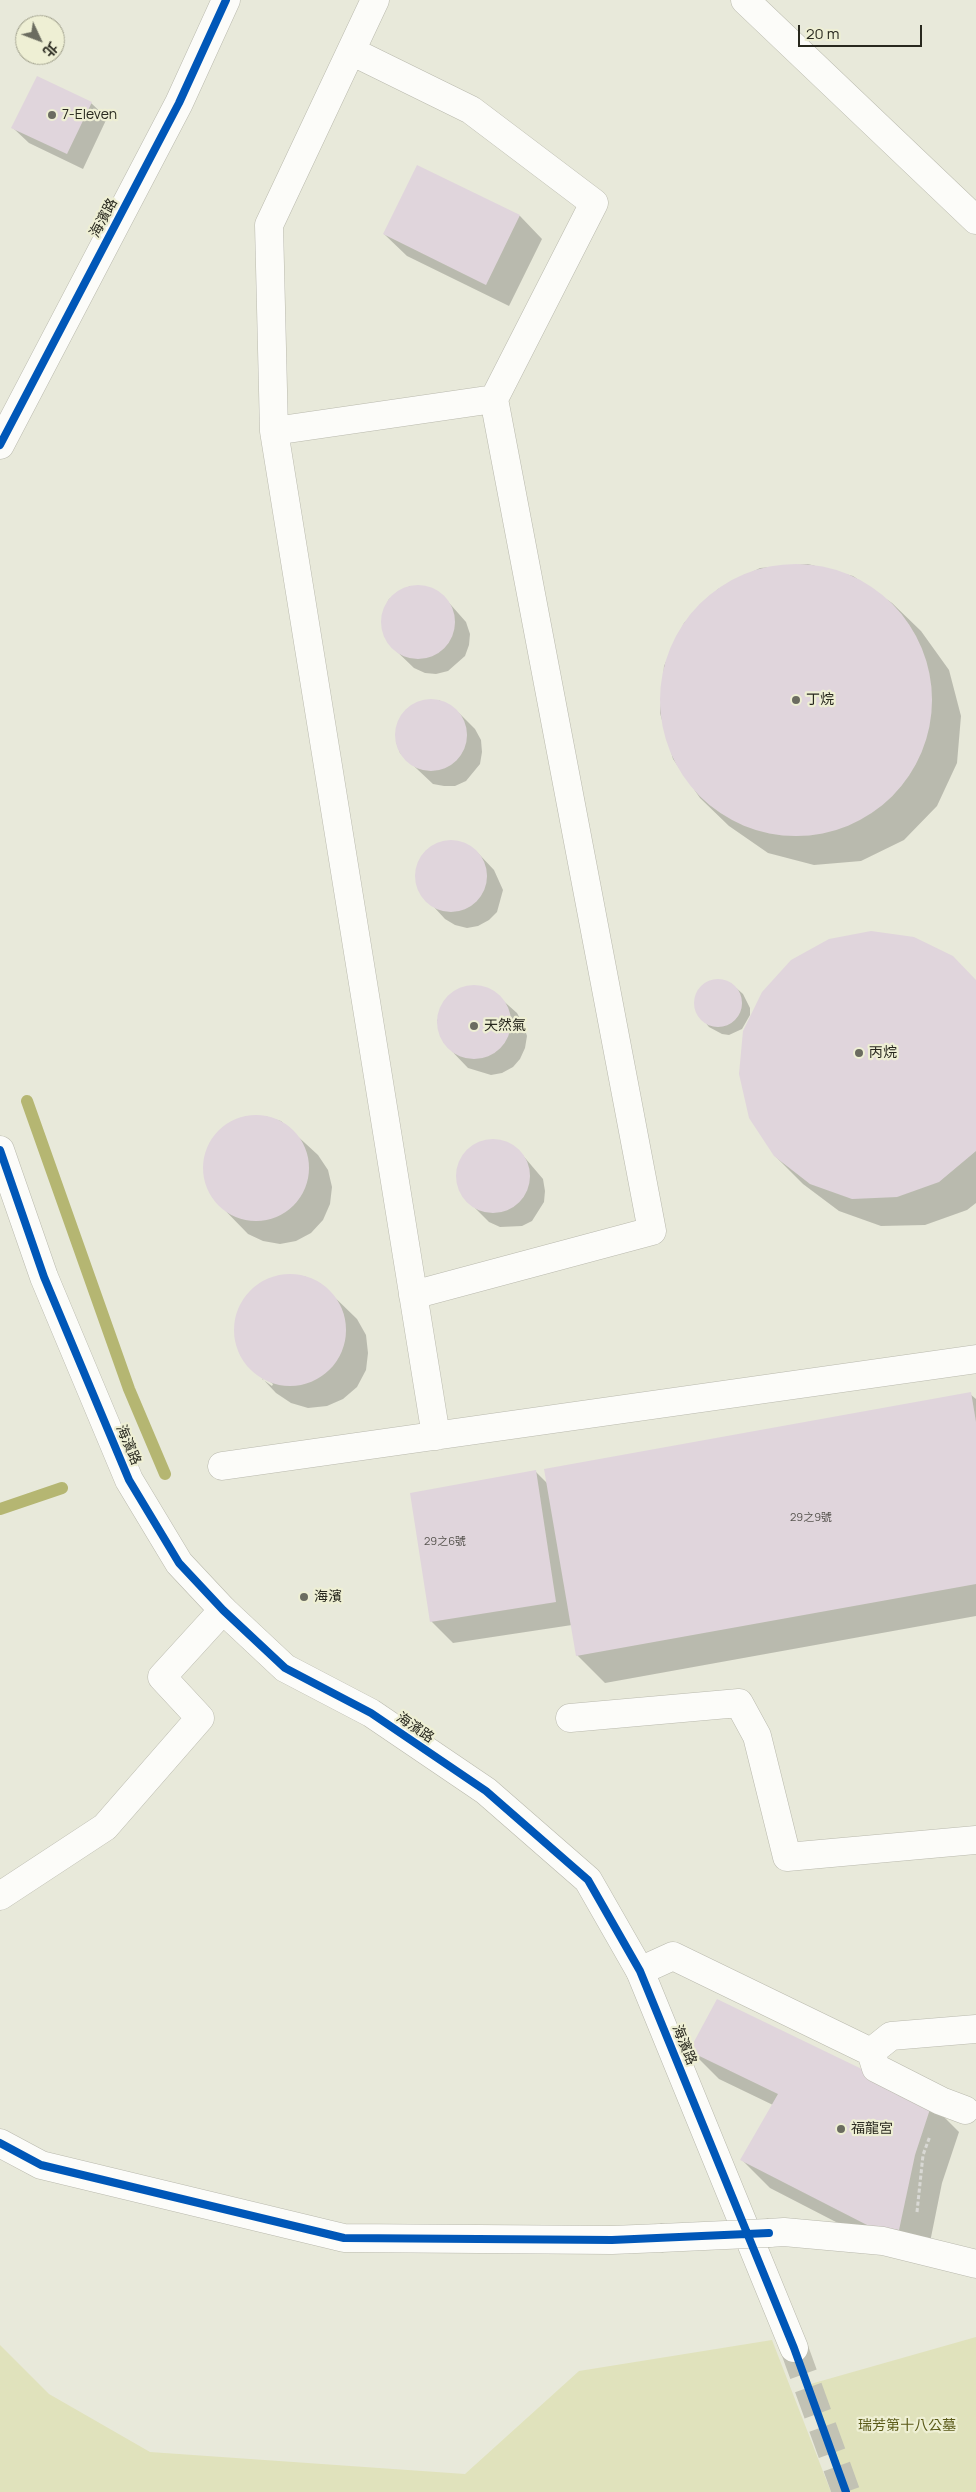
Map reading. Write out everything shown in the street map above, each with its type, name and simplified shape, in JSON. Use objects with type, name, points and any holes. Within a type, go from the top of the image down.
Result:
[{"type":"main road","name":"海濱路","points":[[0,445],[179,103],[226,0]]},
{"type":"main road","points":[[375,0],[269,225],[274,430],[436,1436]]},
{"type":"main road","points":[[745,0],[976,220]]},
{"type":"main road","points":[[351,51],[471,110],[594,203],[494,399],[652,1231],[413,1295]]},
{"type":"main road","points":[[274,430],[494,399]]},
{"type":"main road","name":"海濱路","points":[[0,1150],[44,1277],[129,1480],[180,1563],[223,1610],[285,1668],[372,1713],[486,1791],[588,1880],[640,1971],[794,2348]]},
{"type":"main road","points":[[222,1466],[976,1359]]},
{"type":"main road","points":[[0,1896],[104,1827],[200,1718],[162,1677],[223,1610]]},
{"type":"main road","points":[[570,1718],[739,1703],[757,1736],[787,1856],[976,1840]]},
{"type":"main road","points":[[640,1971],[673,1956],[871,2052],[876,2068],[953,2105]]},
{"type":"main road","points":[[871,2052],[890,2036],[976,2029]]},
{"type":"main road","points":[[0,2143],[41,2165],[344,2238],[612,2240],[784,2232],[883,2241],[976,2264]]},
{"type":"path","points":[[923,2218],[916,2211],[923,2155],[953,2105]]},
{"type":"green space","name":"瑞芳第十八公墓","points":[[976,2337],[976,2492],[849,2492],[807,2385]]},
{"type":"green space","points":[[772,2340],[831,2492],[0,2492],[0,2345],[49,2394],[150,2452],[465,2474],[579,2371]]},
{"type":"building","name":"7-Eleven","points":[[37,76],[92,102],[67,154],[11,128]]},
{"type":"building","points":[[417,165],[520,215],[486,285],[383,234]]},
{"type":"building","name":"丁烷","points":[[783,564],[809,564],[823,566],[848,574],[872,587],[892,604],[909,624],[922,648],[930,673],[932,700],[930,727],[922,752],[909,776],[892,796],[872,813],[848,826],[823,834],[783,836],[756,830],[732,820],[710,805],[691,786],[676,764],[666,740],[660,713],[660,687],[666,660],[676,636],[691,614],[710,595],[732,580],[756,570]]},
{"type":"building","points":[[418,585],[432,588],[444,596],[452,608],[455,622],[452,636],[444,648],[432,656],[418,659],[404,656],[392,648],[384,636],[381,622],[384,608],[392,596],[404,588]]},
{"type":"building","points":[[431,699],[445,702],[457,709],[464,721],[467,735],[464,749],[457,761],[445,768],[431,771],[417,768],[405,761],[398,749],[395,735],[398,721],[405,709],[417,702]]},
{"type":"building","points":[[451,840],[471,846],[481,856],[487,876],[481,896],[471,906],[451,912],[431,906],[421,896],[415,876],[421,856],[431,846]]},
{"type":"building","name":"丙烷","points":[[871,931],[914,937],[953,956],[976,980],[976,1151],[939,1182],[897,1197],[852,1199],[810,1184],[774,1156],[749,1118],[739,1074],[743,1031],[762,992],[791,960],[829,939]]},
{"type":"building","points":[[713,979],[723,979],[732,983],[738,989],[742,1003],[738,1017],[732,1023],[723,1027],[713,1027],[704,1023],[698,1017],[694,1008],[694,998],[698,989],[704,983]]},
{"type":"building","name":"天然氣","points":[[467,985],[481,985],[495,991],[505,1001],[511,1015],[509,1036],[495,1053],[481,1059],[467,1059],[453,1053],[443,1043],[437,1029],[437,1015],[443,1001],[453,991]]},
{"type":"building","points":[[256,1115],[276,1119],[294,1130],[305,1148],[309,1168],[305,1188],[294,1206],[276,1217],[256,1221],[236,1217],[218,1206],[207,1188],[203,1168],[207,1148],[218,1130],[236,1119]]},
{"type":"building","points":[[493,1139],[507,1142],[519,1150],[527,1162],[530,1176],[527,1190],[519,1202],[507,1210],[493,1213],[479,1210],[467,1202],[459,1190],[456,1176],[459,1162],[467,1150],[479,1142]]},
{"type":"building","points":[[290,1274],[311,1278],[329,1291],[342,1309],[346,1330],[342,1351],[329,1369],[311,1382],[290,1386],[269,1382],[251,1369],[238,1351],[234,1330],[238,1309],[251,1291],[269,1278]]},
{"type":"building","points":[[971,1392],[976,1422],[976,1584],[576,1656],[544,1469]]},
{"type":"building","points":[[536,1470],[556,1602],[430,1622],[410,1493]]},
{"type":"building","name":"福龍宮","points":[[717,1999],[932,2103],[915,2155],[899,2230],[869,2226],[740,2160],[778,2094],[689,2051]]},
{"type":"waterway","points":[[27,1101],[129,1389],[165,1474]]},
{"type":"waterway","points":[[0,1509],[62,1488]]},
{"type":"tunnel","points":[[794,2348],[846,2492]]},
{"type":"cycle path","points":[[0,445],[179,103],[226,0]]},
{"type":"cycle path","points":[[0,1150],[44,1277],[129,1480],[179,1563],[223,1610],[285,1668],[371,1713],[486,1791],[588,1880],[640,1971],[794,2348],[846,2492]]},
{"type":"cycle path","points":[[0,2143],[41,2165],[344,2238],[612,2240],[769,2233]]},
{"type":"place","name":"7-Eleven","points":[[52,115]]},
{"type":"place","name":"丁烷","points":[[796,700]]},
{"type":"place","name":"天然氣","points":[[474,1026]]},
{"type":"place","name":"丙烷","points":[[859,1053]]},
{"type":"place","name":"海濱","points":[[304,1597]]},
{"type":"place","name":"福龍宮","points":[[841,2129]]}]
